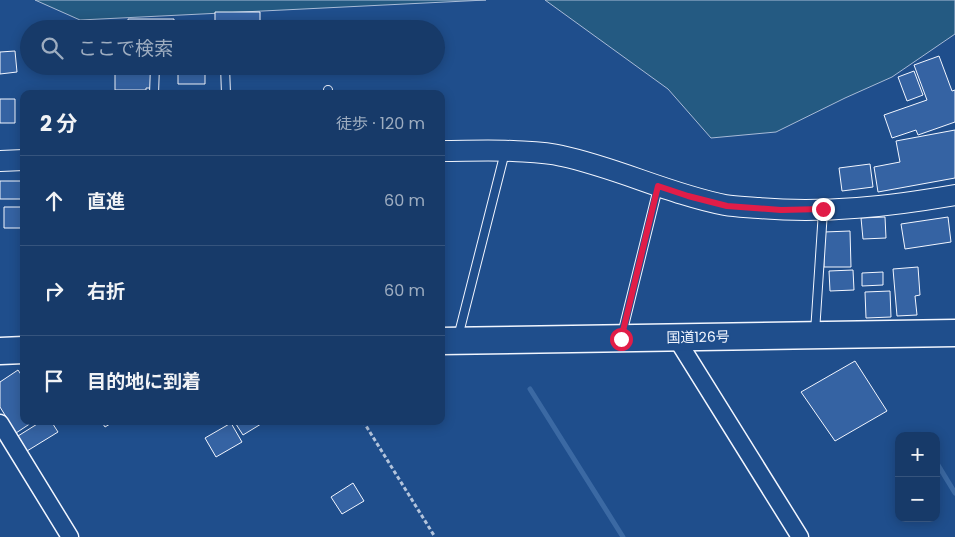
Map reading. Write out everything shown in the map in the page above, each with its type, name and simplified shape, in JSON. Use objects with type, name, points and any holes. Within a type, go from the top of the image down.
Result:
[{"type":"highway","name":"国道126号","points":[[449,341],[955,334]]},
{"type":"highway","points":[[0,350],[20,350]]},
{"type":"street","points":[[445,151],[480,150],[561,155],[688,196],[727,206],[781,210],[823,209],[914,202],[955,195]]},
{"type":"street","points":[[0,161],[20,160]]},
{"type":"street","points":[[676,338],[800,537]]},
{"type":"street","points":[[0,423],[70,537]]},
{"type":"lane","points":[[154,90],[155,75]]},
{"type":"lane","points":[[225,75],[226,90]]},
{"type":"lane","points":[[449,341],[505,151]]},
{"type":"lane","points":[[621,339],[658,186]]},
{"type":"lane","points":[[814,336],[823,209]]},
{"type":"path","points":[[365,425],[435,537]]},
{"type":"shaded area","points":[[35,0],[486,0],[80,20]]},
{"type":"shaded area","points":[[545,0],[955,0],[955,34],[892,77],[776,132],[711,138],[668,89]]},
{"type":"building","points":[[215,12],[260,12],[260,20],[215,20]]},
{"type":"building","points":[[128,19],[174,19],[174,20]]},
{"type":"building","points":[[15,51],[17,72],[0,74],[0,52]]},
{"type":"building","points":[[939,56],[952,91],[955,90],[955,122],[918,135],[916,130],[892,138],[884,115],[927,100],[914,65]]},
{"type":"building","points":[[914,71],[923,95],[907,101],[898,77]]},
{"type":"building","points":[[115,75],[151,75],[151,88],[146,88],[146,90],[115,90]]},
{"type":"building","points":[[178,75],[205,75],[205,84],[178,84]]},
{"type":"building","points":[[0,99],[15,99],[15,123],[0,123]]},
{"type":"building","points":[[955,130],[955,178],[878,192],[874,167],[900,162],[896,141]]},
{"type":"building","points":[[870,164],[873,187],[842,191],[839,168]]},
{"type":"building","points":[[0,181],[20,181],[20,199],[0,199]]},
{"type":"building","points":[[4,207],[20,207],[20,228],[4,228]]},
{"type":"building","points":[[885,217],[886,238],[863,239],[861,218]]},
{"type":"building","points":[[948,217],[951,242],[905,249],[901,224]]},
{"type":"building","points":[[850,231],[851,267],[824,267],[824,232]]},
{"type":"building","points":[[918,267],[920,295],[915,296],[917,315],[897,316],[893,269]]},
{"type":"building","points":[[853,270],[854,290],[830,291],[829,271]]},
{"type":"building","points":[[883,272],[883,285],[862,286],[862,273]]},
{"type":"building","points":[[890,291],[891,317],[866,318],[865,292]]},
{"type":"building","points":[[855,361],[887,411],[835,441],[801,392]]},
{"type":"building","points":[[18,370],[20,373],[20,425],[28,425],[16,433],[0,407],[0,382]]},
{"type":"building","points":[[36,425],[54,425],[58,432],[27,451],[18,436]]},
{"type":"building","points":[[228,425],[232,425],[242,442],[216,457],[205,438]]},
{"type":"building","points":[[237,425],[259,425],[243,435]]},
{"type":"building","points":[[353,483],[364,501],[342,514],[331,497]]},
{"type":"waterway","points":[[530,389],[623,537]]},
{"type":"waterway","points":[[940,468],[955,493]]},
{"type":"route","points":[[621,339],[658,186],[727,206],[781,210],[823,209]]}]
